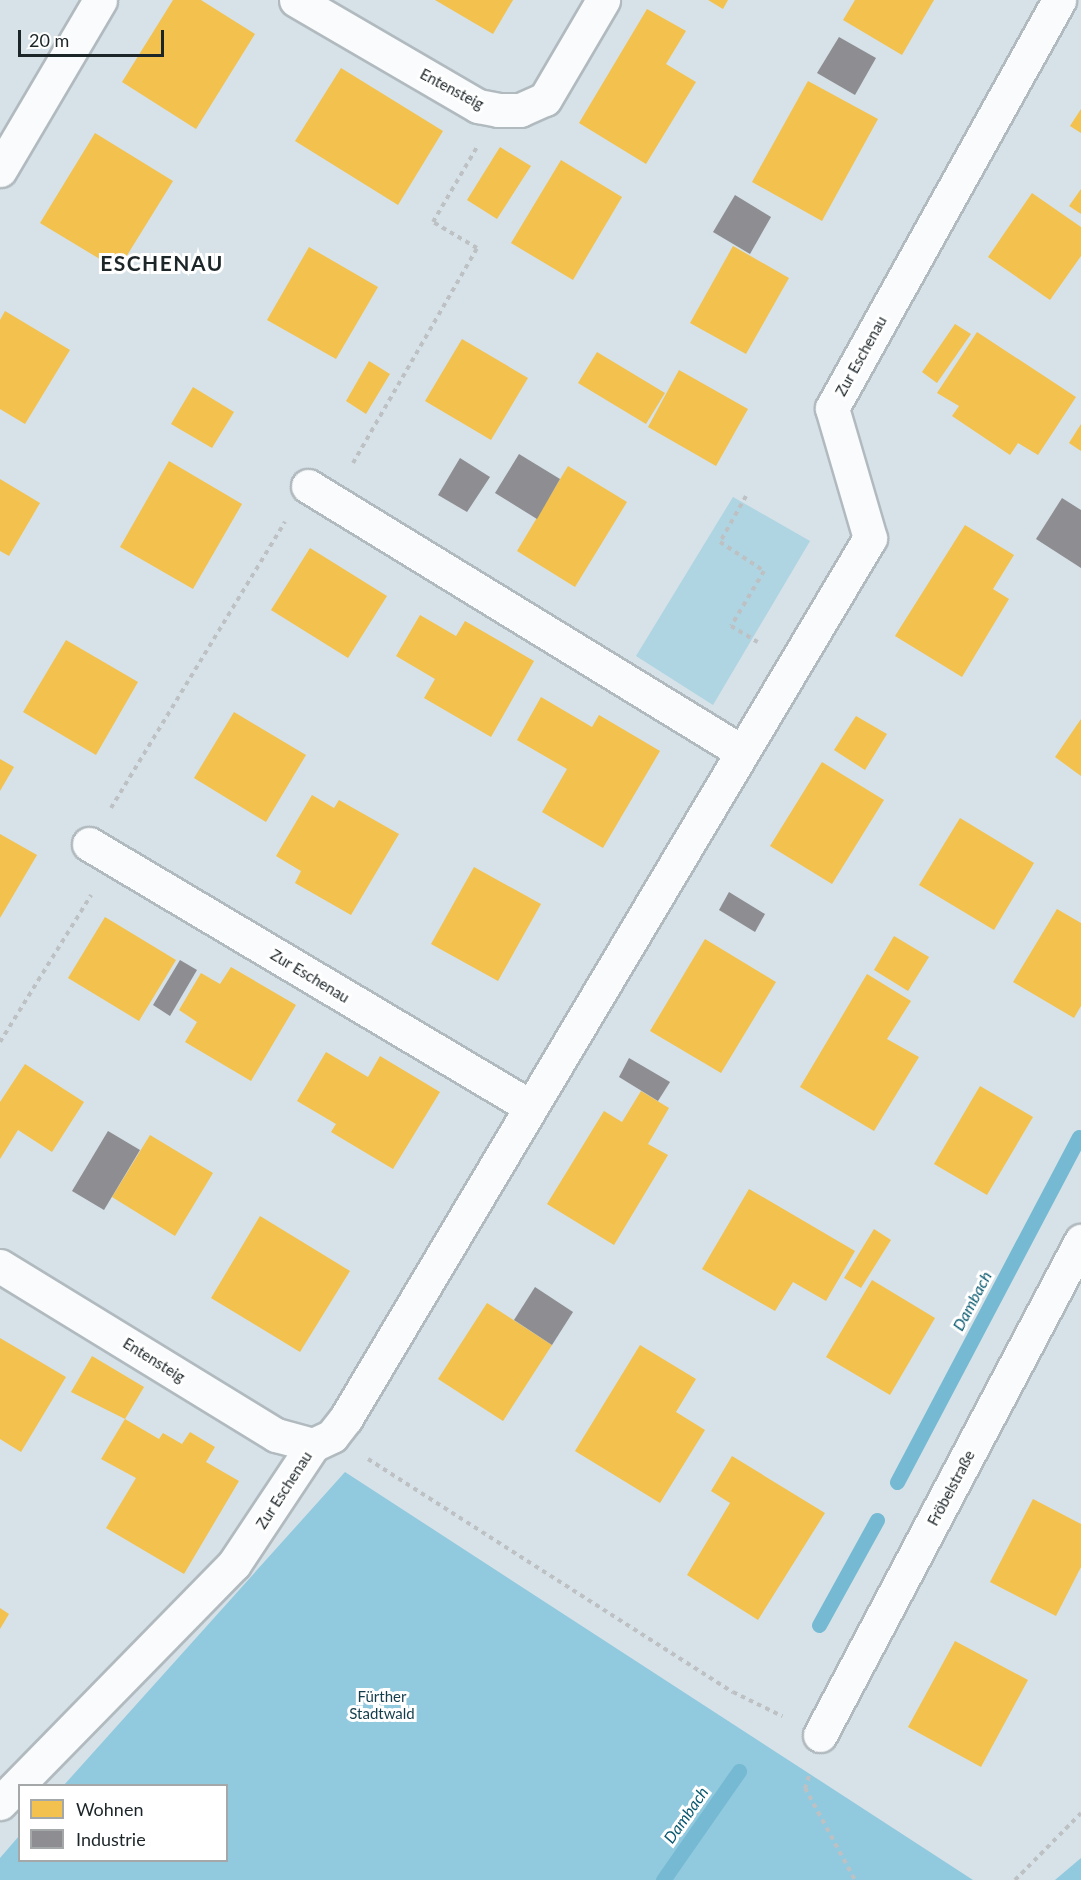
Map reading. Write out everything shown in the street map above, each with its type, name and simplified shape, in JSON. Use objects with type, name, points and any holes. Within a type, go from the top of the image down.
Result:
[{"type":"street","points":[[0,170],[100,0]]},
{"type":"street","name":"Entensteig","points":[[296,0],[478,106],[498,111],[520,110],[544,99],[603,0]]},
{"type":"street","name":"Zur Eschenau","points":[[19,1784],[234,1564],[322,1441],[531,1107],[870,538],[832,408],[1059,0]]},
{"type":"street","points":[[320,493],[742,752]]},
{"type":"street","name":"Zur Eschenau","points":[[101,851],[531,1107]]},
{"type":"street","name":"Fröbelstraße","points":[[820,1735],[1081,1241]]},
{"type":"street","name":"Entensteig","points":[[0,1266],[276,1435],[322,1441]]},
{"type":"street","name":"Zur Eschenau","points":[[0,1803],[18,1785]]},
{"type":"path","points":[[0,1042],[101,851],[320,493],[477,248],[433,222],[498,111]]},
{"type":"path","points":[[746,496],[720,542],[764,571],[731,626],[758,642]]},
{"type":"path","points":[[322,1441],[733,1692],[820,1735],[805,1788],[855,1880]]},
{"type":"path","points":[[1015,1880],[1081,1813]]},
{"type":"shaded area","points":[[733,497],[810,541],[713,705],[636,656]]},
{"type":"green space","name":"Fürther Stadtwald","points":[[345,1472],[973,1880],[0,1880],[0,1858],[18,1837],[18,1862],[228,1862],[228,1784],[65,1784]]},
{"type":"green space","points":[[1081,1858],[1081,1880],[1055,1880]]},
{"type":"building: Wohnen","points":[[173,0],[201,0],[255,34],[196,129],[122,82]]},
{"type":"building: Wohnen","points":[[435,0],[513,0],[493,34]]},
{"type":"building: Wohnen","points":[[708,0],[728,0],[723,9]]},
{"type":"building: Wohnen","points":[[855,0],[934,0],[902,55],[843,20]]},
{"type":"building: Wohnen","points":[[647,9],[686,31],[666,64],[696,82],[646,164],[579,123]]},
{"type":"building: Wohnen","points":[[341,68],[443,131],[398,205],[295,141]]},
{"type":"building: Wohnen","points":[[808,81],[878,119],[822,221],[752,182]]},
{"type":"building: Wohnen","points":[[1081,109],[1081,133],[1070,126]]},
{"type":"building: Wohnen","points":[[95,133],[173,181],[118,270],[40,223]]},
{"type":"building: Wohnen","points":[[500,147],[531,166],[497,219],[467,200]]},
{"type":"building: Wohnen","points":[[561,160],[622,197],[573,280],[511,243]]},
{"type":"building: Wohnen","points":[[1081,189],[1081,214],[1069,206]]},
{"type":"building: Wohnen","points":[[1032,193],[1081,227],[1081,256],[1050,300],[988,257]]},
{"type":"building: Wohnen","points":[[733,246],[789,278],[746,354],[690,323]]},
{"type":"building: Wohnen","points":[[309,247],[378,287],[336,359],[267,320]]},
{"type":"building: Wohnen","points":[[5,311],[70,350],[25,424],[0,409],[0,320]]},
{"type":"building: Wohnen","points":[[955,324],[971,334],[937,383],[922,372]]},
{"type":"building: Wohnen","points":[[977,332],[1076,397],[1038,455],[1018,443],[1010,455],[952,416],[959,406],[937,393]]},
{"type":"building: Wohnen","points":[[462,339],[528,378],[491,440],[425,401]]},
{"type":"building: Wohnen","points":[[597,352],[665,393],[646,424],[578,383]]},
{"type":"building: Wohnen","points":[[369,361],[390,374],[366,414],[346,401]]},
{"type":"building: Wohnen","points":[[679,370],[748,409],[716,466],[648,427]]},
{"type":"building: Wohnen","points":[[193,387],[234,412],[212,448],[171,424]]},
{"type":"building: Wohnen","points":[[1081,424],[1081,451],[1069,443]]},
{"type":"building: Wohnen","points":[[169,461],[242,504],[193,589],[120,547]]},
{"type":"building: Wohnen","points":[[568,466],[627,502],[575,587],[517,551]]},
{"type":"building: Wohnen","points":[[0,479],[40,503],[9,556],[0,551]]},
{"type":"building: Wohnen","points":[[965,525],[1014,555],[993,589],[1009,599],[962,677],[895,636]]},
{"type":"building: Wohnen","points":[[310,548],[387,596],[348,658],[271,610]]},
{"type":"building: Wohnen","points":[[420,615],[456,636],[465,621],[534,661],[491,737],[424,698],[435,679],[396,656]]},
{"type":"building: Wohnen","points":[[66,640],[138,682],[96,755],[23,712]]},
{"type":"building: Wohnen","points":[[541,697],[592,727],[599,715],[660,751],[603,848],[542,812],[567,769],[517,740]]},
{"type":"building: Wohnen","points":[[234,712],[306,755],[266,822],[194,778]]},
{"type":"building: Wohnen","points":[[856,716],[887,734],[865,770],[834,750]]},
{"type":"building: Wohnen","points":[[1081,719],[1081,776],[1055,757]]},
{"type":"building: Wohnen","points":[[0,759],[14,767],[0,791]]},
{"type":"building: Wohnen","points":[[822,762],[884,800],[832,884],[770,846]]},
{"type":"building: Wohnen","points":[[312,795],[334,808],[339,800],[399,834],[351,915],[295,883],[301,871],[276,856]]},
{"type":"building: Wohnen","points":[[960,818],[1034,863],[994,930],[919,885]]},
{"type":"building: Wohnen","points":[[0,834],[37,855],[0,918]]},
{"type":"building: Wohnen","points":[[474,867],[541,904],[498,981],[431,944]]},
{"type":"building: Wohnen","points":[[1057,909],[1081,923],[1081,1006],[1074,1018],[1013,982]]},
{"type":"building: Wohnen","points":[[105,917],[176,960],[139,1021],[68,978]]},
{"type":"building: Wohnen","points":[[894,936],[929,957],[908,991],[874,970]]},
{"type":"building: Wohnen","points":[[705,939],[776,982],[721,1073],[650,1031]]},
{"type":"building: Wohnen","points":[[231,967],[296,1005],[251,1081],[185,1042],[197,1022],[179,1010],[201,973],[220,984]]},
{"type":"building: Wohnen","points":[[867,974],[911,1001],[887,1039],[919,1057],[874,1131],[800,1087]]},
{"type":"building: Wohnen","points":[[326,1052],[368,1077],[380,1056],[440,1092],[393,1169],[331,1132],[336,1124],[297,1101]]},
{"type":"building: Wohnen","points":[[25,1064],[84,1102],[52,1152],[18,1130],[0,1159],[0,1102]]},
{"type":"building: Wohnen","points":[[980,1086],[1033,1117],[987,1195],[934,1164]]},
{"type":"building: Wohnen","points":[[641,1091],[669,1108],[648,1144],[668,1155],[614,1245],[547,1204],[604,1111],[622,1122]]},
{"type":"building: Wohnen","points":[[150,1135],[213,1173],[175,1236],[112,1197]]},
{"type":"building: Wohnen","points":[[749,1189],[855,1251],[826,1301],[793,1282],[775,1311],[702,1269]]},
{"type":"building: Wohnen","points":[[260,1216],[350,1271],[300,1352],[211,1298]]},
{"type":"building: Wohnen","points":[[874,1229],[891,1240],[861,1288],[844,1278]]},
{"type":"building: Wohnen","points":[[872,1280],[935,1318],[890,1395],[826,1357]]},
{"type":"building: Wohnen","points":[[487,1303],[552,1345],[503,1421],[438,1379]]},
{"type":"building: Wohnen","points":[[0,1338],[66,1377],[21,1452],[0,1439]]},
{"type":"building: Wohnen","points":[[640,1345],[696,1379],[676,1412],[705,1430],[660,1503],[575,1451]]},
{"type":"building: Wohnen","points":[[92,1356],[144,1387],[125,1419],[71,1392]]},
{"type":"building: Wohnen","points":[[125,1419],[159,1439],[163,1433],[182,1444],[190,1432],[215,1447],[206,1462],[239,1481],[184,1574],[106,1528],[136,1478],[101,1459]]},
{"type":"building: Wohnen","points":[[732,1456],[825,1513],[758,1620],[687,1575],[730,1503],[711,1491]]},
{"type":"building: Wohnen","points":[[1033,1499],[1081,1524],[1081,1567],[1056,1616],[990,1582]]},
{"type":"building: Wohnen","points":[[0,1608],[9,1614],[0,1629]]},
{"type":"building: Wohnen","points":[[955,1641],[1028,1680],[981,1767],[908,1727]]},
{"type":"building: Industrie","points":[[839,37],[876,58],[855,95],[817,73]]},
{"type":"building: Industrie","points":[[735,195],[771,217],[750,254],[713,232]]},
{"type":"building: Industrie","points":[[519,454],[560,479],[537,519],[495,493]]},
{"type":"building: Industrie","points":[[460,458],[490,477],[467,512],[438,495]]},
{"type":"building: Industrie","points":[[1062,498],[1081,510],[1081,568],[1036,539]]},
{"type":"building: Industrie","points":[[729,892],[765,914],[755,932],[719,910]]},
{"type":"building: Industrie","points":[[180,960],[197,970],[170,1016],[153,1005]]},
{"type":"building: Industrie","points":[[629,1058],[670,1082],[658,1101],[619,1077]]},
{"type":"building: Industrie","points":[[108,1131],[140,1150],[104,1210],[72,1191]]},
{"type":"building: Industrie","points":[[535,1287],[573,1312],[552,1345],[514,1320]]},
{"type":"waterway","name":"Dambach","points":[[897,1482],[1079,1137]]},
{"type":"waterway","name":"Dambach","points":[[819,1625],[877,1520]]},
{"type":"waterway","name":"Dambach","points":[[663,1880],[739,1771]]},
{"type":"district","name":"ESCHENAU","points":[[162,263]]}]
